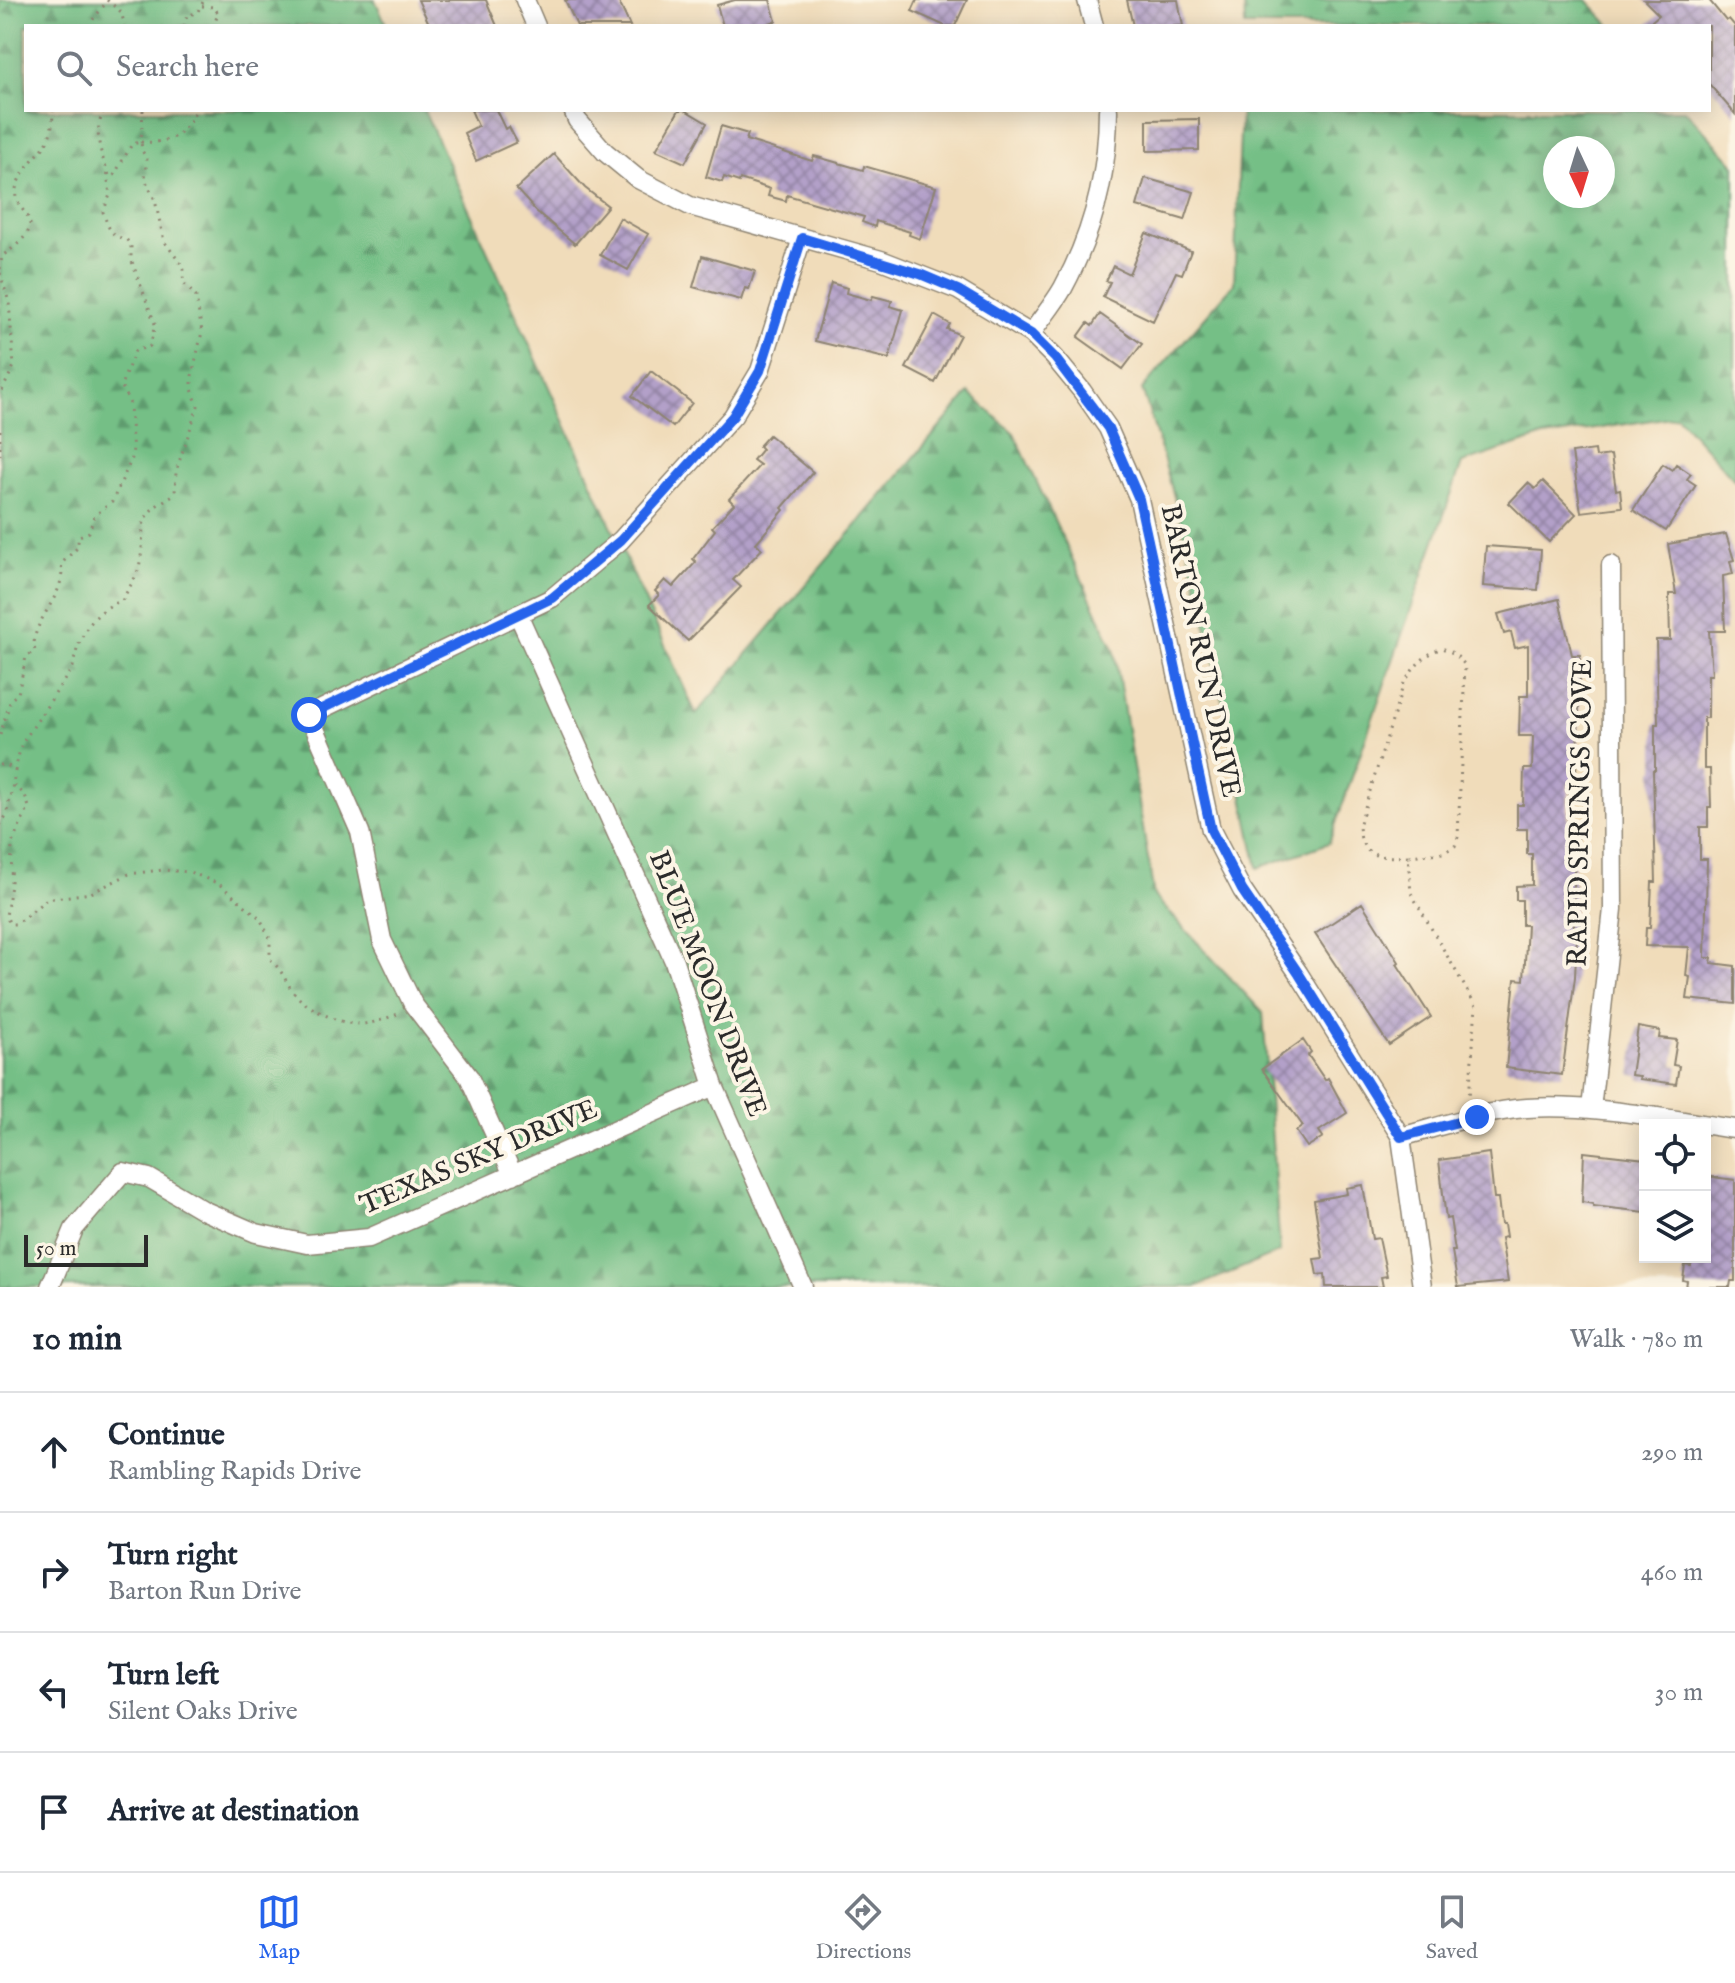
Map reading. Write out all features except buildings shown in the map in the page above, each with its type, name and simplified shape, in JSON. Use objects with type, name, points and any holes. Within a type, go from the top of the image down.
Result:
[{"type":"street","points":[[525,0],[535,24]]},
{"type":"street","points":[[1087,0],[1093,24]]},
{"type":"street","name":"BARTON RUN DRIVE","points":[[574,112],[605,152],[638,179],[690,206],[920,274],[958,290],[1031,334],[1055,358],[1108,428],[1139,499],[1211,830],[1242,890],[1299,974],[1401,1137],[1422,1287]]},
{"type":"street","points":[[1031,334],[1062,291],[1086,241],[1100,192],[1108,112]]},
{"type":"street","points":[[513,1175],[469,1077],[413,1004],[382,940],[360,832],[309,715],[552,598],[621,540],[733,416],[760,371],[802,238]]},
{"type":"street","name":"RAPID SPRINGS COVE","points":[[1591,1109],[1613,909],[1611,565]]},
{"type":"street","name":"BLUE MOON DRIVE","points":[[518,614],[674,961],[714,1086],[803,1287]]},
{"type":"street","name":"TEXAS SKY DRIVE","points":[[50,1287],[74,1229],[123,1172],[149,1178],[205,1211],[256,1233],[307,1244],[369,1238],[714,1086]]},
{"type":"street","points":[[1401,1137],[1526,1108],[1591,1109],[1735,1129]]},
{"type":"path","points":[[89,24],[106,0],[121,12],[124,24]]},
{"type":"path","points":[[185,24],[187,15],[197,13],[204,0]]},
{"type":"path","points":[[202,6],[214,7],[218,13],[215,24]]},
{"type":"path","points":[[0,395],[14,366],[9,302],[0,271],[2,256],[24,240],[30,231],[31,223],[16,191],[20,179],[48,144],[53,130],[53,112]]},
{"type":"path","points":[[103,112],[98,123],[99,151],[109,175],[113,177],[132,144],[159,144],[175,139],[189,125],[195,112]]},
{"type":"path","points":[[0,825],[6,816],[21,745],[73,667],[75,652],[89,624],[110,604],[122,601],[139,569],[144,522],[150,508],[175,494],[176,471],[198,406],[192,389],[202,332],[196,297],[183,282],[184,268],[164,241],[155,200],[145,179],[147,158],[141,142],[143,112]]},
{"type":"path","points":[[0,735],[11,699],[18,694],[26,657],[35,651],[33,643],[50,604],[57,597],[63,573],[61,564],[77,548],[79,536],[89,532],[94,516],[112,502],[133,456],[130,404],[121,385],[135,351],[150,346],[155,324],[131,259],[131,245],[111,232],[103,212],[110,195],[106,169]]},
{"type":"path","points":[[0,430],[0,455]]},
{"type":"path","points":[[1442,648],[1455,654],[1465,665],[1458,837],[1455,846],[1443,853],[1408,856],[1384,858],[1367,851],[1360,842],[1359,826],[1404,683],[1417,662],[1442,648]]},
{"type":"path","points":[[0,765],[7,765],[15,771]]},
{"type":"path","points":[[13,784],[25,795],[29,807],[12,843],[11,885],[6,916],[10,924],[16,924],[47,899],[91,893],[129,874],[162,870],[190,872],[219,884],[260,918],[270,939],[270,959],[283,971],[293,992],[308,1008],[353,1024],[375,1023],[404,1012]]},
{"type":"path","points":[[1408,856],[1411,893],[1476,1006],[1469,1098]]},
{"type":"green space","points":[[0,0],[375,0],[386,24],[24,24],[24,112],[425,112],[696,714],[969,393],[1014,433],[1114,649],[1154,896],[1263,1013],[1280,1252],[1195,1287],[0,1287]]},
{"type":"green space","points":[[1244,0],[1587,0],[1608,24],[1245,24]]},
{"type":"green space","points":[[1241,112],[1687,112],[1735,165],[1735,481],[1677,416],[1538,438],[1462,463],[1329,843],[1258,868],[1192,567],[1142,389],[1234,284]]},
{"type":"route","points":[[309,715],[552,598],[621,540],[733,416],[760,371],[802,238],[881,260],[958,290],[1031,334],[1055,358],[1108,428],[1139,499],[1211,830],[1242,890],[1299,974],[1401,1137],[1477,1117]]}]
